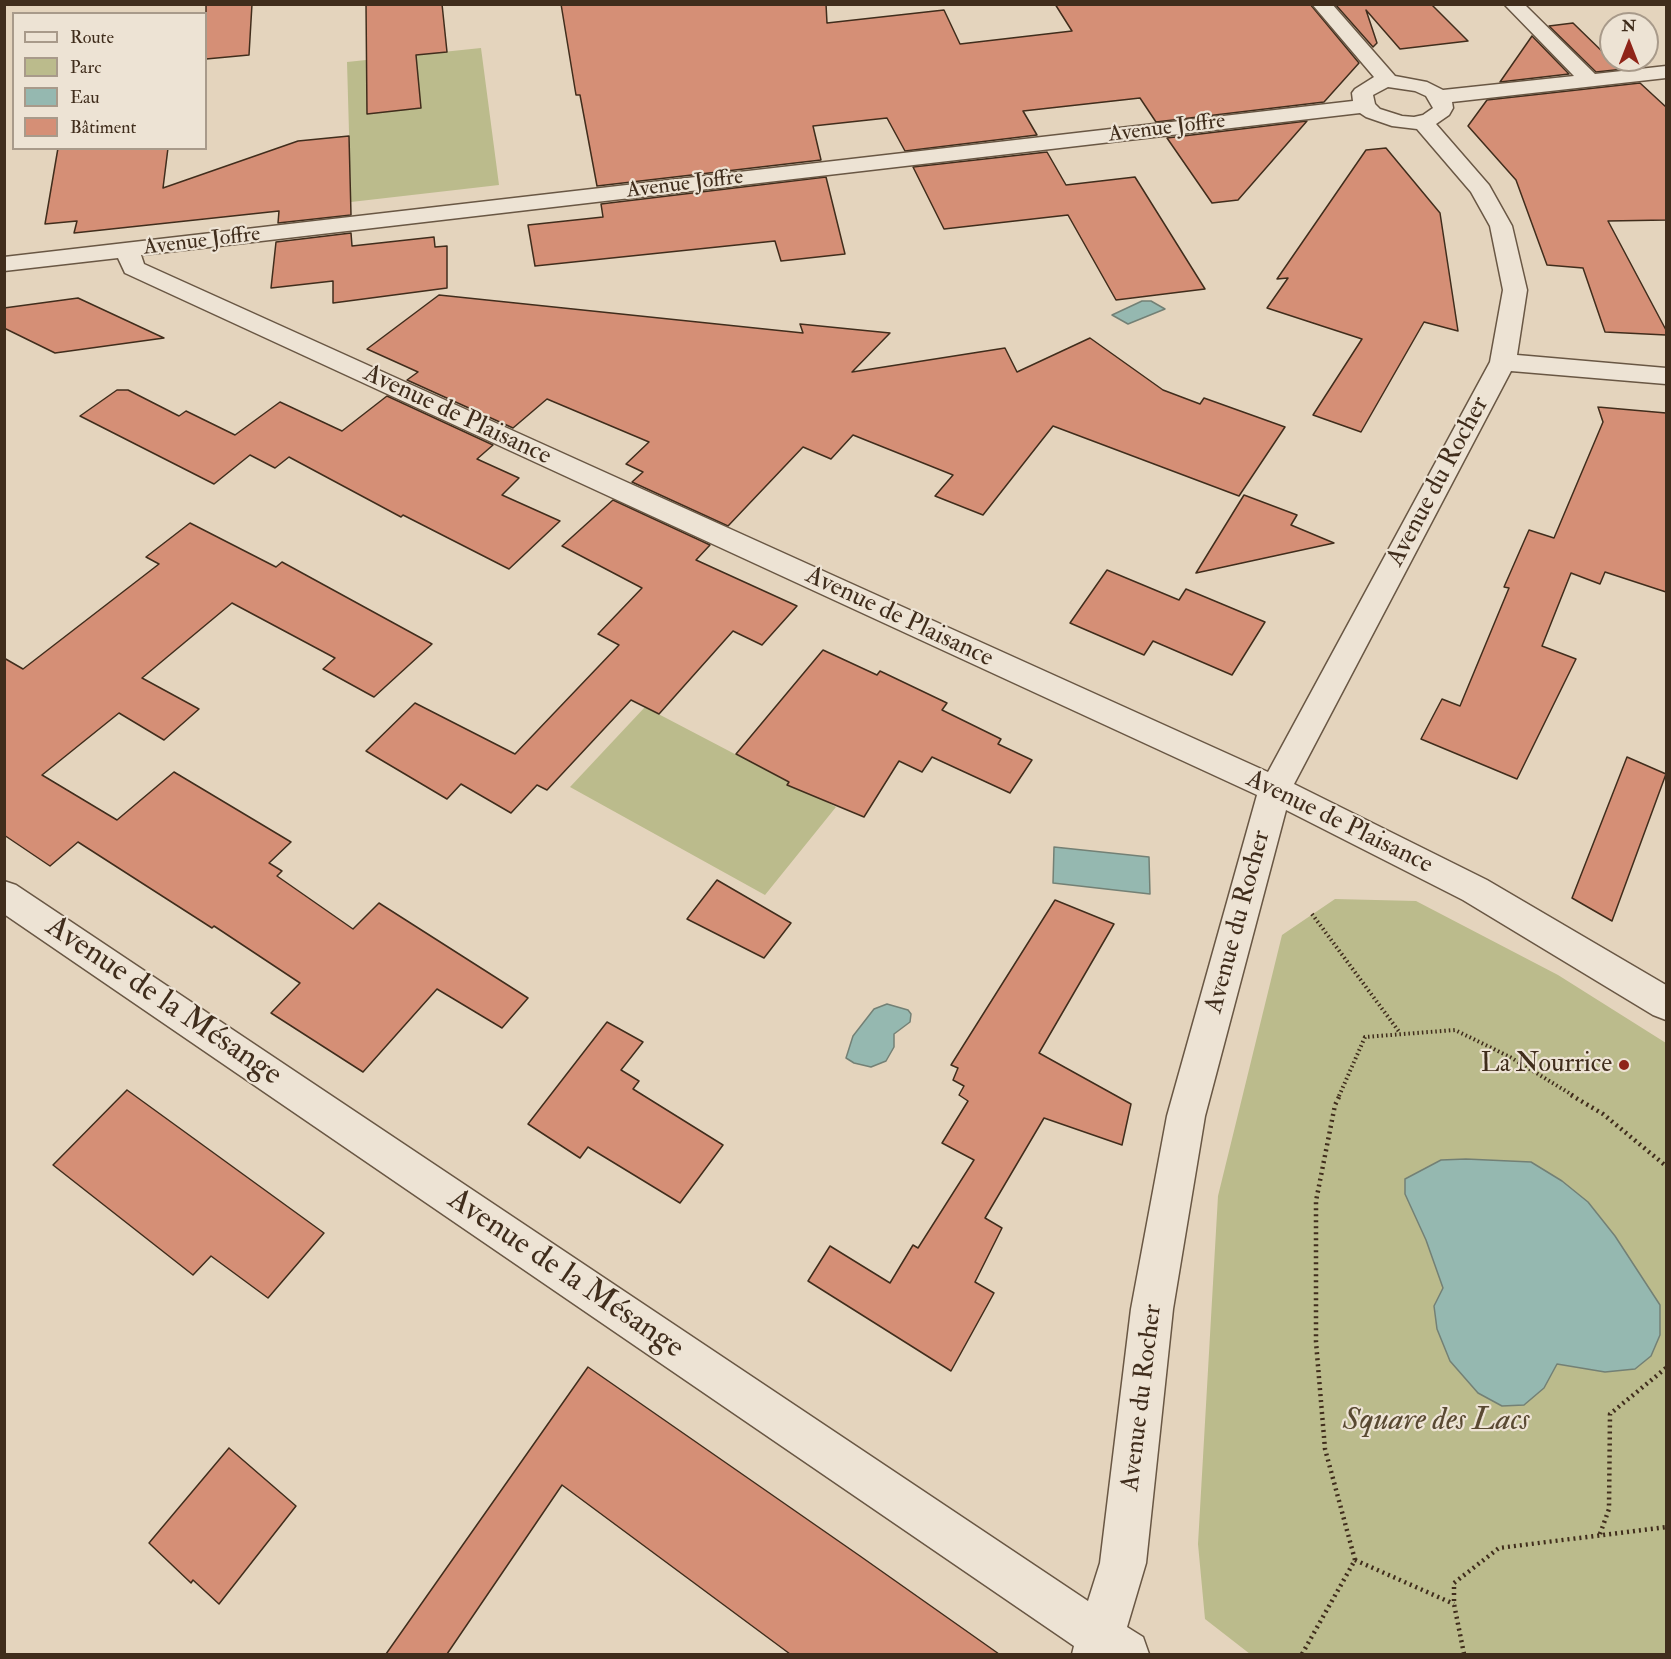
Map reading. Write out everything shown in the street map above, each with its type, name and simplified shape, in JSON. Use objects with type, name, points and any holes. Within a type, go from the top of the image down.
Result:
[{"type":"street","points":[[1321,4],[1388,81]]},
{"type":"street","points":[[1513,4],[1590,80]]},
{"type":"street","points":[[1438,97],[1666,72]]},
{"type":"street","points":[[1388,81],[1420,86],[1438,97],[1443,108],[1439,115],[1422,121],[1399,122],[1385,118],[1365,106],[1362,93],[1376,83],[1388,81]]},
{"type":"street","name":"Avenue Joffre","points":[[4,264],[1365,106]]},
{"type":"street","name":"Avenue du Rocher","points":[[1108,1649],[1124,1563],[1152,1309],[1186,1116],[1275,789],[1503,362],[1515,290],[1501,226],[1481,190],[1422,121]]},
{"type":"street","name":"Avenue de Plaisance","points":[[128,250],[133,268],[1275,789],[1475,890],[1666,1004]]},
{"type":"street","points":[[1503,362],[1666,376]]},
{"type":"street","name":"Avenue de la Mésange","points":[[4,895],[1108,1649]]},
{"type":"path","points":[[1312,914],[1400,1033]]},
{"type":"path","points":[[1302,1654],[1355,1560],[1325,1449],[1316,1342],[1316,1201],[1335,1105],[1365,1037],[1455,1030],[1501,1052],[1603,1114],[1666,1166]]},
{"type":"path","points":[[1600,1534],[1609,1509],[1610,1414],[1666,1368]]},
{"type":"path","points":[[1464,1654],[1454,1604],[1454,1583],[1499,1548],[1666,1527]]},
{"type":"path","points":[[1355,1560],[1454,1604]]},
{"type":"green space","points":[[481,48],[499,185],[351,202],[347,62]]},
{"type":"green space","points":[[645,707],[836,807],[765,895],[570,787]]},
{"type":"green space","name":"Square des Lacs","points":[[1335,899],[1416,901],[1558,975],[1666,1043],[1666,1654],[1250,1654],[1205,1619],[1198,1544],[1218,1196],[1282,935]]},
{"type":"water","points":[[1142,301],[1151,301],[1165,309],[1128,324],[1112,315]]},
{"type":"water","points":[[1054,847],[1149,857],[1150,894],[1053,883]]},
{"type":"water","points":[[887,1004],[908,1010],[911,1014],[910,1022],[894,1034],[894,1047],[886,1061],[871,1067],[854,1063],[846,1058],[853,1036],[874,1009]]},
{"type":"water","points":[[1441,1160],[1531,1162],[1562,1181],[1588,1202],[1615,1236],[1660,1305],[1660,1335],[1651,1356],[1635,1369],[1605,1372],[1557,1364],[1544,1388],[1524,1405],[1502,1406],[1478,1393],[1450,1361],[1437,1329],[1434,1306],[1443,1288],[1426,1240],[1405,1194],[1405,1179]]},
{"type":"building","points":[[206,4],[252,4],[249,55],[207,59]]},
{"type":"building","points":[[366,4],[442,4],[447,52],[416,55],[421,108],[367,114]]},
{"type":"building","points":[[561,4],[826,4],[827,23],[944,10],[960,44],[1072,31],[1055,4],[1310,4],[1359,63],[1324,102],[1156,122],[1140,98],[1023,111],[1037,135],[905,151],[887,118],[813,126],[821,160],[597,186],[580,95],[576,95]]},
{"type":"building","points":[[1335,4],[1431,4],[1468,41],[1400,49],[1366,10],[1377,43],[1373,47]]},
{"type":"building","points":[[1573,23],[1599,48],[1599,72],[1596,72],[1549,26]]},
{"type":"building","points":[[1532,36],[1569,74],[1500,82]]},
{"type":"building","points":[[1640,83],[1666,107],[1666,220],[1608,221],[1666,330],[1666,335],[1605,332],[1583,268],[1547,265],[1516,180],[1468,126],[1487,100]]},
{"type":"building","points":[[1307,121],[1238,200],[1212,203],[1167,138]]},
{"type":"building","points":[[349,136],[351,215],[278,223],[279,211],[74,233],[77,221],[45,224],[58,150],[168,150],[163,188],[298,141]]},
{"type":"building","points":[[1386,148],[1440,213],[1458,331],[1424,322],[1361,432],[1313,415],[1362,339],[1267,308],[1288,278],[1277,279],[1366,150]]},
{"type":"building","points":[[1047,152],[1066,185],[1135,177],[1205,289],[1116,300],[1068,215],[944,229],[913,167]]},
{"type":"building","points":[[826,177],[845,254],[781,261],[775,241],[535,266],[528,225],[603,217],[601,204]]},
{"type":"building","points":[[351,233],[352,246],[434,237],[435,247],[447,246],[447,288],[333,303],[333,281],[271,288],[276,242]]},
{"type":"building","points":[[439,295],[803,333],[800,324],[890,333],[852,372],[1005,348],[1017,372],[1090,338],[1163,390],[1200,404],[1204,398],[1285,427],[1239,496],[1053,426],[983,515],[935,496],[953,475],[853,435],[831,459],[803,447],[728,526],[632,482],[643,472],[626,464],[649,442],[547,399],[513,428],[407,380],[418,372],[367,349]]},
{"type":"building","points":[[78,298],[164,338],[55,353],[4,328],[4,308]]},
{"type":"building","points":[[117,390],[128,390],[179,416],[186,411],[235,435],[280,402],[342,431],[387,396],[493,445],[477,459],[519,478],[502,495],[560,521],[509,569],[403,515],[401,517],[289,457],[275,468],[250,455],[214,484],[80,416]]},
{"type":"building","points":[[1598,407],[1666,413],[1666,592],[1605,572],[1600,584],[1571,573],[1542,646],[1576,659],[1517,779],[1421,739],[1442,699],[1460,706],[1509,588],[1504,587],[1529,530],[1554,538],[1603,422]]},
{"type":"building","points":[[1244,495],[1297,515],[1291,525],[1334,543],[1196,573]]},
{"type":"building","points":[[613,500],[710,545],[696,560],[797,606],[762,645],[733,631],[659,714],[631,700],[547,790],[537,785],[511,813],[461,784],[447,799],[366,751],[415,703],[515,754],[619,645],[598,634],[642,588],[562,546]]},
{"type":"building","points":[[190,523],[276,567],[282,562],[432,644],[374,697],[323,669],[335,658],[232,603],[142,678],[199,709],[164,740],[119,713],[42,775],[117,820],[174,772],[291,842],[269,863],[282,871],[277,876],[353,929],[379,903],[528,998],[502,1028],[437,989],[363,1072],[271,1013],[300,983],[214,926],[212,928],[78,842],[50,866],[4,835],[4,658],[23,669],[159,564],[146,557]]},
{"type":"building","points":[[1107,570],[1179,600],[1186,589],[1265,622],[1232,675],[1153,641],[1144,655],[1070,623]]},
{"type":"building","points":[[823,650],[877,675],[880,671],[947,703],[942,710],[1001,739],[998,744],[1032,760],[1010,793],[932,757],[922,772],[899,761],[864,817],[787,785],[789,782],[736,754]]},
{"type":"building","points":[[1627,757],[1666,774],[1612,921],[1572,898]]},
{"type":"building","points":[[717,880],[791,923],[764,958],[687,919]]},
{"type":"building","points":[[1055,900],[1114,924],[1039,1053],[1131,1104],[1122,1145],[1044,1118],[985,1218],[1002,1228],[975,1282],[994,1293],[951,1371],[808,1281],[830,1246],[890,1283],[913,1245],[918,1248],[974,1160],[942,1143],[968,1101],[959,1095],[964,1086],[953,1080],[958,1068],[951,1065]]},
{"type":"building","points":[[607,1022],[643,1042],[621,1070],[639,1081],[633,1089],[723,1145],[680,1203],[588,1147],[580,1158],[528,1124]]},
{"type":"building","points":[[127,1090],[324,1233],[268,1298],[211,1256],[193,1275],[53,1165]]},
{"type":"building","points":[[588,1367],[999,1654],[790,1654],[562,1485],[447,1654],[386,1654]]},
{"type":"building","points":[[229,1448],[296,1506],[219,1604],[193,1580],[191,1583],[149,1543]]},
{"type":"place","name":"La Nourrice","points":[[1624,1065]]}]
